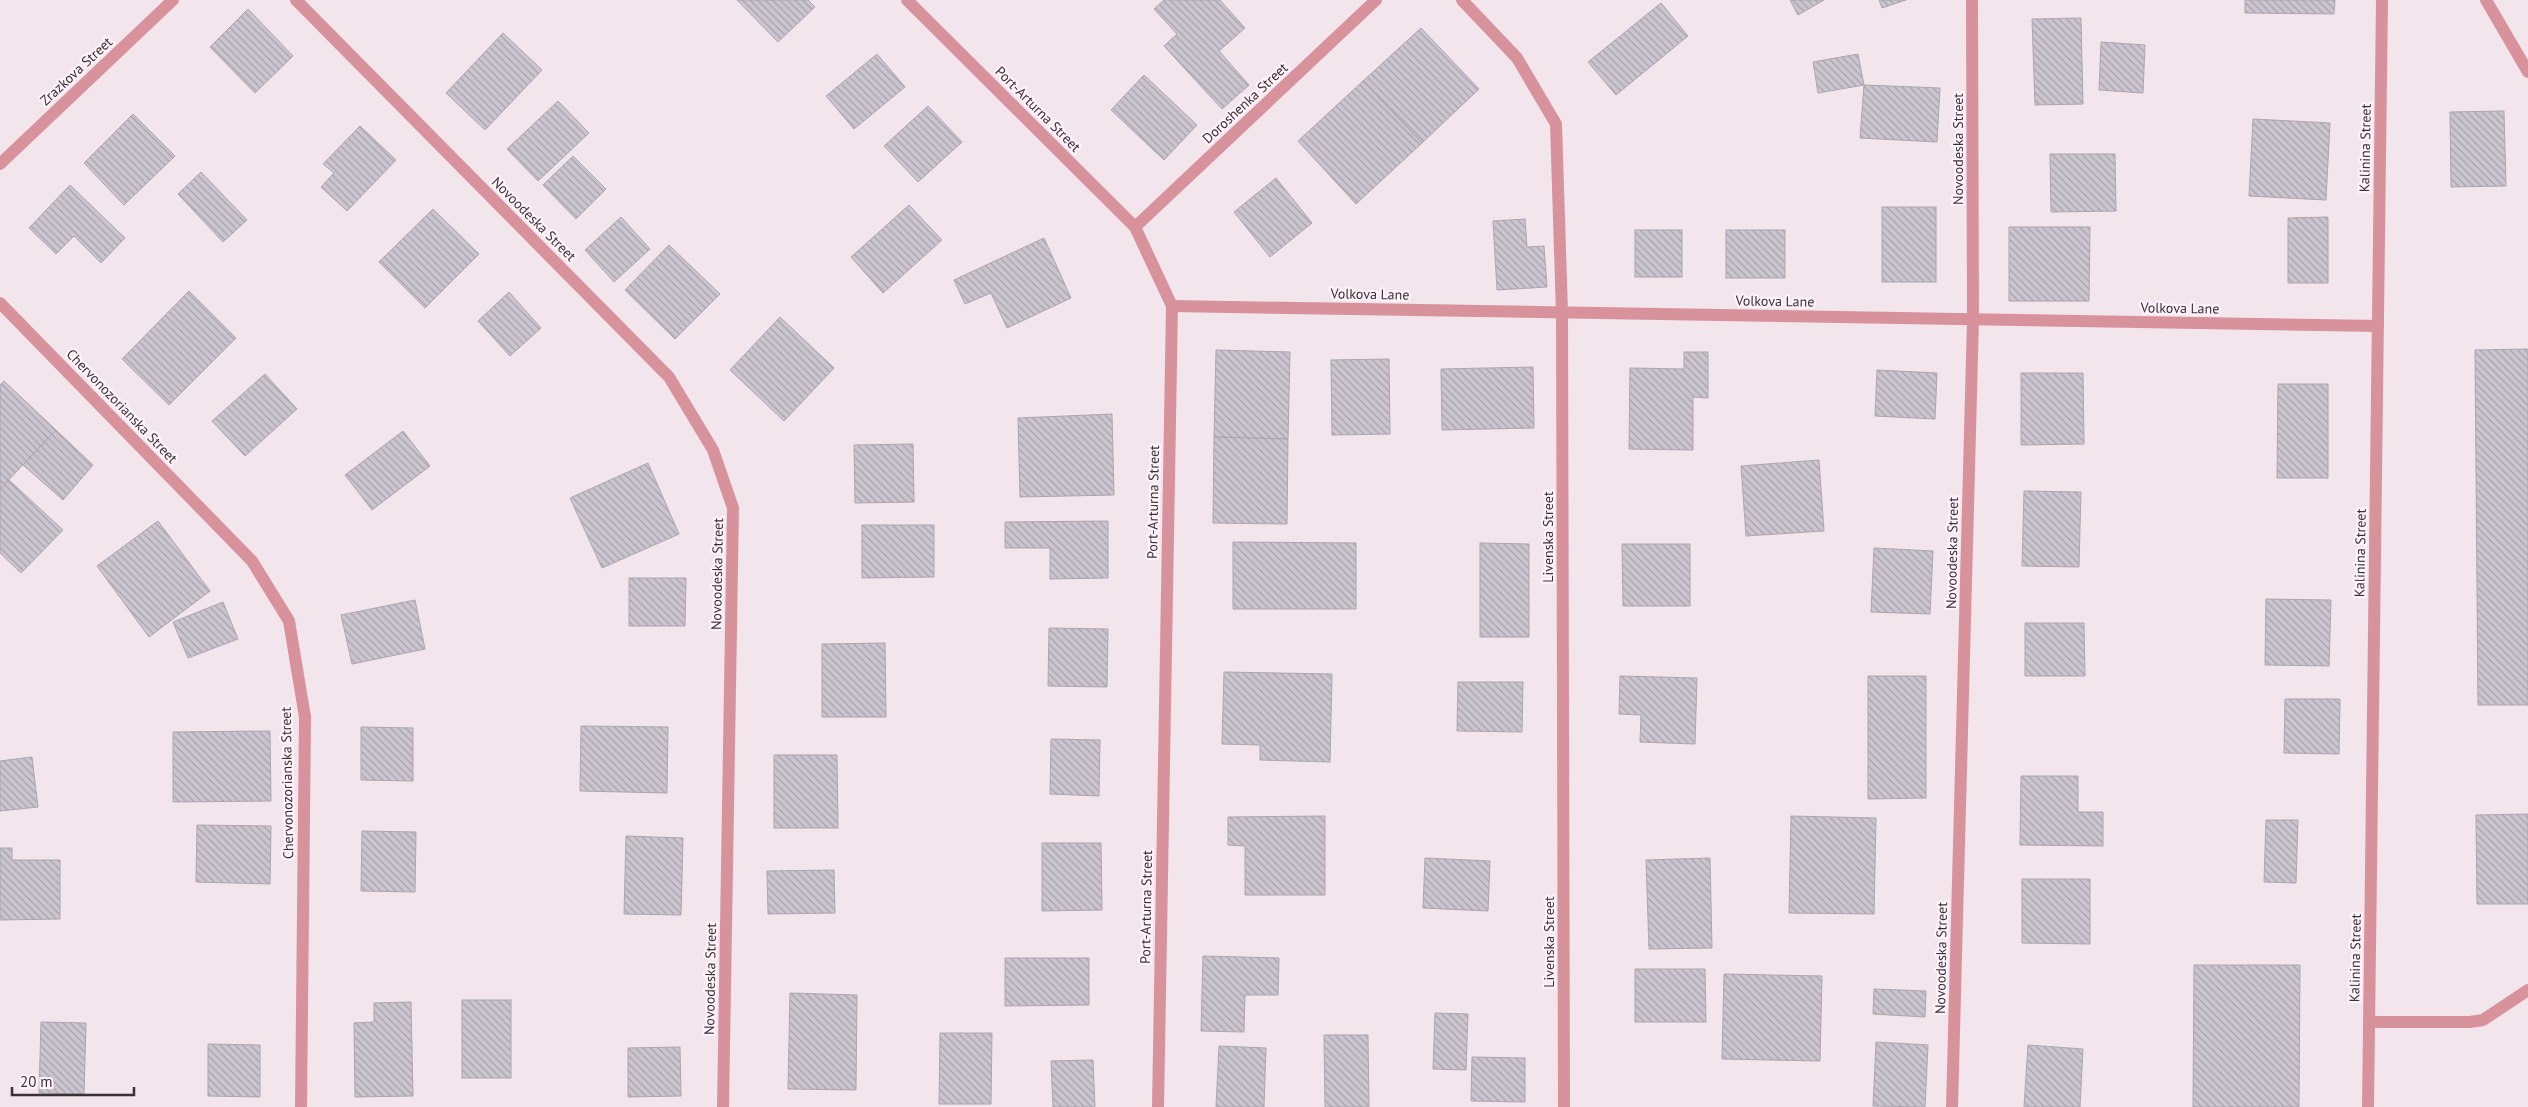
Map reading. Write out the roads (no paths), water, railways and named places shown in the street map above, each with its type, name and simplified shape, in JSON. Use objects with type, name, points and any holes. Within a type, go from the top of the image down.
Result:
[{"type":"street","name":"Zrazkova Street","points":[[0,164],[173,0]]},
{"type":"street","name":"Novoodeska Street","points":[[296,0],[669,377],[713,450],[733,508],[723,1107]]},
{"type":"street","name":"Port-Arturna Street","points":[[906,0],[1135,227],[1172,306],[1158,1107]]},
{"type":"street","name":"Doroshenka Street","points":[[1135,227],[1376,0]]},
{"type":"street","name":"Livenska Street","points":[[1462,0],[1517,58],[1556,124],[1562,313],[1564,1107]]},
{"type":"street","name":"Novoodeska Street","points":[[1952,1107],[1973,319],[1972,0]]},
{"type":"street","name":"Kalinina Street","points":[[2368,1107],[2382,0]]},
{"type":"street","points":[[2486,0],[2528,72]]},
{"type":"street","name":"Chervonozorianska Street","points":[[0,303],[252,561],[289,621],[304,718],[301,1107]]},
{"type":"street","name":"Volkova Lane","points":[[1172,306],[2378,326]]},
{"type":"street","points":[[2369,1022],[2470,1022],[2483,1020],[2528,990]]}]
